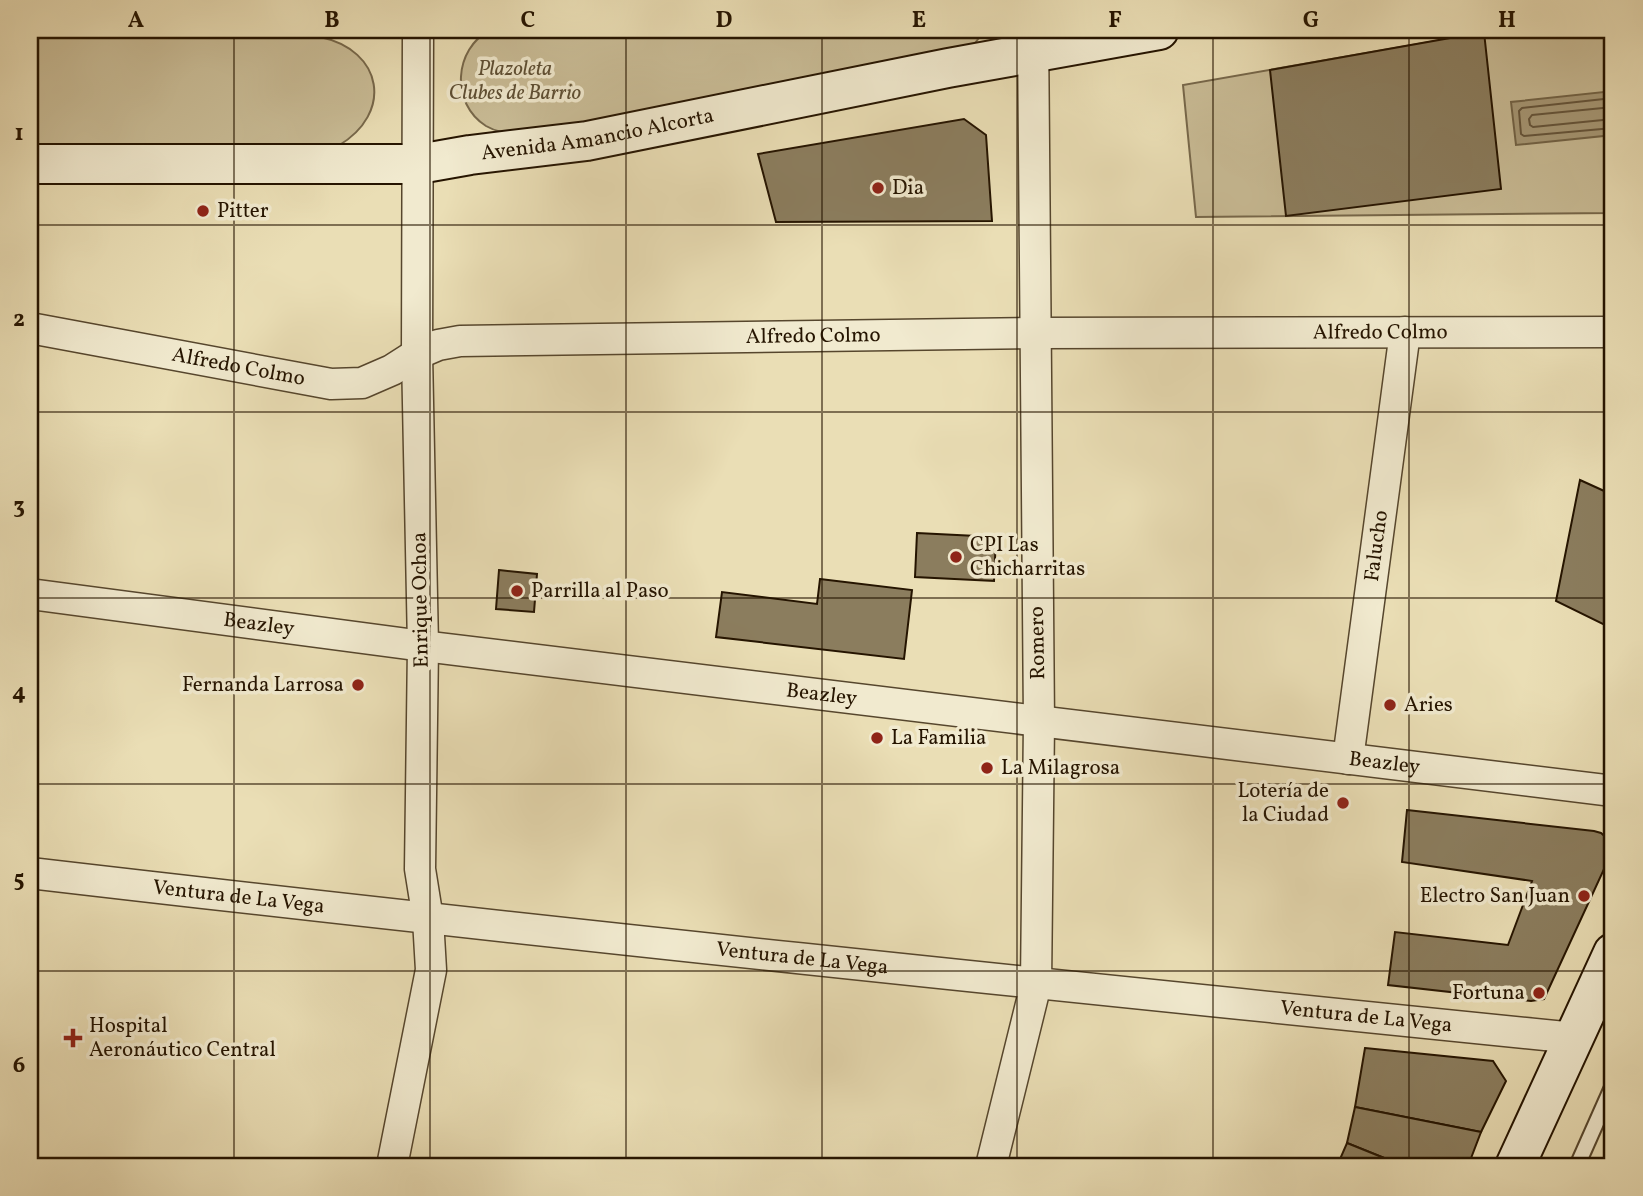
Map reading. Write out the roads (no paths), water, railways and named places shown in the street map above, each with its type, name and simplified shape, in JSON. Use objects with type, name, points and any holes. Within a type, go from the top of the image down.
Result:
[{"type":"main road","name":"Avenida Amancio Alcorta","points":[[30,164],[419,164],[587,141],[1032,41],[1159,30]]},
{"type":"main road","points":[[1515,1166],[1613,953]]},
{"type":"street","name":"Enrique Ochoa","points":[[391,1166],[431,970],[428,919],[420,869],[423,646],[417,354],[418,30]]},
{"type":"street","name":"Romero","points":[[991,1166],[1036,984],[1040,722],[1032,41]]},
{"type":"street","name":"Alfredo Colmo","points":[[30,328],[331,384],[362,383],[392,370],[417,354],[439,345],[460,341],[1035,333],[1613,332]]},
{"type":"street","name":"Falucho","points":[[1348,760],[1405,332]]},
{"type":"street","name":"Beazley","points":[[30,594],[423,646],[1613,791]]},
{"type":"street","name":"Ventura de La Vega","points":[[30,873],[1036,984],[1574,1038]]},
{"type":"lane","points":[[1577,1166],[1613,1085]]},
{"type":"water","points":[[1613,91],[1613,135],[1516,145],[1511,102]]},
{"type":"place","name":"Dia","points":[[878,188]]},
{"type":"place","name":"Pitter","points":[[203,211]]},
{"type":"place","name":"CPI Las Chicharritas","points":[[956,557]]},
{"type":"place","name":"Parrilla al Paso","points":[[517,591]]},
{"type":"place","name":"Fernanda Larrosa","points":[[358,685]]},
{"type":"place","name":"Aries","points":[[1390,705]]},
{"type":"place","name":"La Familia","points":[[877,738]]},
{"type":"place","name":"La Milagrosa","points":[[987,768]]},
{"type":"place","name":"Lotería de la Ciudad","points":[[1343,803]]},
{"type":"place","name":"Electro San Juan","points":[[1584,896]]},
{"type":"place","name":"Fortuna","points":[[1539,993]]},
{"type":"place","name":"Hospital Aeronáutico Central","points":[[73,1038]]},
{"type":"park label","name":"Plazoleta Clubes de Barrio","points":[[515,81]]}]
